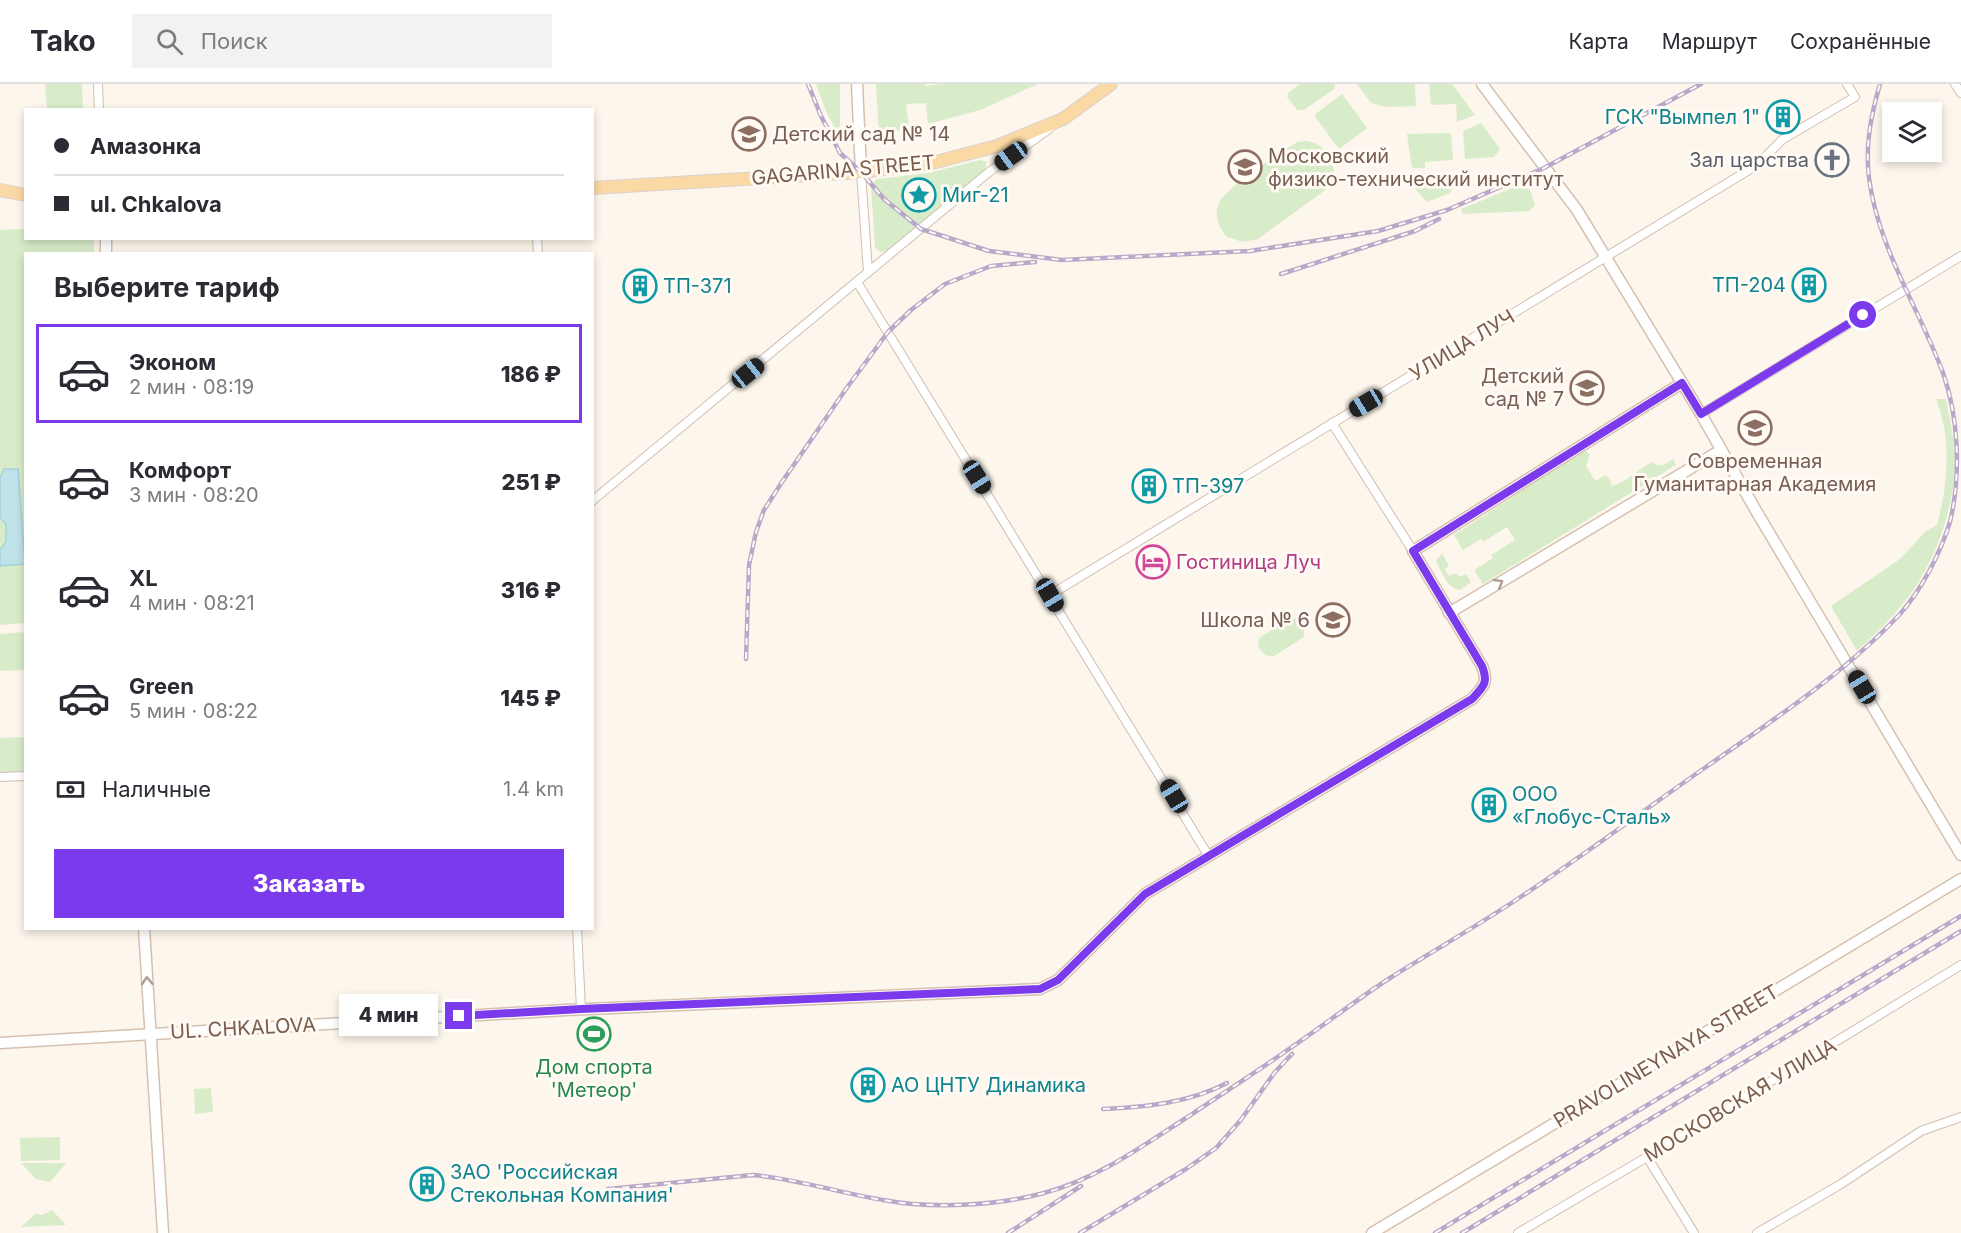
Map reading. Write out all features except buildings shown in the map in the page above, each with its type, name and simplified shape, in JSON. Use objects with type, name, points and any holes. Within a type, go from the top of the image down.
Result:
[{"type":"main road","name":"GAGARINA STREET","points":[[594,188],[861,172],[932,163],[997,146],[1063,119],[1111,84]]},
{"type":"main road","points":[[0,190],[24,195]]},
{"type":"street","points":[[98,84],[99,108]]},
{"type":"street","points":[[856,84],[868,272]]},
{"type":"street","points":[[1482,84],[1577,210],[1701,414],[1961,855]]},
{"type":"street","name":"УЛИЦА ЛУЧ","points":[[1050,595],[1757,165],[1783,140],[1855,97],[1846,84]]},
{"type":"street","points":[[1955,84],[1961,93]]},
{"type":"street","points":[[594,499],[990,172],[1063,119]]},
{"type":"street","points":[[1701,414],[1961,256]]},
{"type":"street","points":[[857,282],[1208,855]]},
{"type":"street","points":[[1413,551],[1682,383]]},
{"type":"street","points":[[1332,423],[1413,551],[1449,613],[1721,450]]},
{"type":"street","name":"UL. CHKALOVA","points":[[0,1043],[581,1009],[1040,989],[1058,980],[1145,894],[1472,699],[1483,687],[1486,676],[1449,613]]},
{"type":"street","points":[[0,777],[24,776]]},
{"type":"street","name":"PRAVOLINEYNAYA STREET","points":[[1372,1233],[1961,879]]},
{"type":"street","points":[[144,930],[163,1233]]},
{"type":"street","points":[[577,930],[581,1009]]},
{"type":"street","name":"МОСКОВСКАЯ УЛИЦА","points":[[1518,1233],[1961,965]]},
{"type":"street","points":[[1757,1233],[1841,1184],[1921,1131],[1961,1117]]},
{"type":"street","points":[[1647,1157],[1694,1233]]},
{"type":"green space","points":[[45,84],[82,84],[83,108],[47,108]]},
{"type":"green space","points":[[816,84],[840,84],[840,138],[825,109]]},
{"type":"green space","points":[[876,84],[925,84],[925,86],[1038,84],[980,110],[928,124],[926,103],[906,104],[909,128],[891,133],[879,133]]},
{"type":"green space","points":[[1300,84],[1335,84],[1334,89],[1304,110],[1297,110],[1287,97],[1288,93]]},
{"type":"green space","points":[[1357,84],[1415,84],[1416,106],[1386,107],[1371,103]]},
{"type":"green space","points":[[1429,84],[1452,84],[1475,115],[1457,122],[1456,104],[1431,105]]},
{"type":"green space","points":[[1342,94],[1367,128],[1339,149],[1314,115]]},
{"type":"green space","points":[[1481,123],[1500,149],[1494,157],[1465,159],[1463,131]]},
{"type":"green space","points":[[1451,133],[1453,160],[1425,162],[1425,168],[1412,168],[1407,134]]},
{"type":"green space","points":[[1305,141],[1320,147],[1330,158],[1334,173],[1328,188],[1258,239],[1243,242],[1227,237],[1217,217],[1219,203],[1223,197],[1267,162],[1297,142]]},
{"type":"green space","points":[[980,160],[987,162],[985,169],[889,251],[881,252],[875,248],[871,186],[877,179],[928,173]]},
{"type":"green space","points":[[1457,177],[1450,193],[1427,202],[1414,187],[1425,179]]},
{"type":"green space","points":[[1527,182],[1535,205],[1529,211],[1463,214],[1461,209]]},
{"type":"green space","points":[[24,229],[24,240],[94,240],[94,252],[24,252],[24,623],[0,625],[0,230]]},
{"type":"green space","points":[[1936,399],[1946,399],[1955,450],[1953,487],[1944,525],[1920,580],[1896,612],[1857,651],[1831,606],[1900,559],[1926,531],[1937,525],[1944,494],[1947,462],[1944,430]]},
{"type":"green space","points":[[1581,446],[1590,455],[1586,466],[1595,481],[1606,475],[1612,483],[1611,486],[1622,482],[1652,462],[1660,465],[1673,459],[1676,465],[1483,584],[1474,570],[1493,558],[1491,555],[1515,540],[1507,527],[1483,542],[1481,539],[1463,550],[1454,535],[1511,498],[1508,491]]},
{"type":"green space","points":[[1442,553],[1449,566],[1445,569],[1449,576],[1456,573],[1459,577],[1466,574],[1471,582],[1460,590],[1448,583],[1436,561]]},
{"type":"green space","points":[[1292,618],[1298,618],[1304,627],[1304,637],[1274,656],[1263,653],[1258,643],[1260,637]]},
{"type":"green space","points":[[24,632],[24,670],[0,671],[0,634]]},
{"type":"green space","points":[[24,737],[24,773],[0,775],[0,738]]},
{"type":"green space","points":[[211,1088],[213,1112],[195,1114],[194,1089]]},
{"type":"green space","points":[[60,1137],[60,1160],[21,1161],[20,1138]]},
{"type":"green space","points":[[21,1163],[66,1163],[50,1182],[36,1179]]},
{"type":"green space","points":[[52,1210],[66,1225],[21,1227],[35,1214],[42,1215]]},
{"type":"water","points":[[4,469],[18,469],[24,564],[0,566],[0,548],[6,541],[6,524],[0,518],[0,478]]},
{"type":"railway","points":[[808,84],[840,153],[861,172],[884,199],[921,229],[989,251],[1062,260],[1250,251],[1378,231],[1447,210],[1544,168],[1701,84]]},
{"type":"railway","points":[[608,1189],[753,1175],[902,1203],[964,1205],[1005,1201],[1044,1193],[1082,1179],[1152,1140],[1276,1058],[1390,978],[1543,882],[1782,714],[1855,657],[1900,614],[1930,571],[1950,522],[1957,467],[1955,428],[1943,373],[1890,253],[1874,204],[1869,178],[1868,142],[1880,84]]},
{"type":"railway","points":[[1281,274],[1415,231],[1439,219]]},
{"type":"railway","points":[[746,659],[749,565],[756,532],[764,510],[846,389],[888,332],[911,310],[945,284],[991,266],[1035,262]]},
{"type":"railway","points":[[1435,1233],[1961,916]]},
{"type":"railway","points":[[1462,1233],[1961,931]]},
{"type":"railway","points":[[1080,1233],[1186,1169],[1216,1148],[1240,1121],[1275,1072],[1292,1054]]},
{"type":"railway","points":[[1103,1109],[1167,1103],[1198,1095],[1227,1083]]},
{"type":"railway","points":[[1008,1233],[1081,1186]]},
{"type":"place","name":"ГСК \"Вымпел 1\"","points":[[1783,117]]},
{"type":"place","name":"Детский сад № 14","points":[[749,134]]},
{"type":"place","name":"Зал царства","points":[[1832,160]]},
{"type":"place","name":"Московский физико-технический институт","points":[[1245,167]]},
{"type":"place","name":"Миг-21","points":[[919,195]]},
{"type":"place","name":"ТП-204","points":[[1809,285]]},
{"type":"place","name":"ТП-371","points":[[640,286]]},
{"type":"place","name":"Детский сад № 7","points":[[1587,388]]},
{"type":"place","name":"Современная Гуманитарная Академия","points":[[1755,428]]},
{"type":"place","name":"ТП-397","points":[[1149,486]]},
{"type":"place","name":"Гостиница Луч","points":[[1153,562]]},
{"type":"place","name":"Школа № 6","points":[[1333,620]]},
{"type":"place","name":"ООО «Глобус-Сталь»","points":[[1489,805]]},
{"type":"place","name":"Дом спорта 'Метеор'","points":[[594,1034]]},
{"type":"place","name":"АО ЦНТУ Динамика","points":[[868,1085]]},
{"type":"place","name":"ЗАО 'Российская Стекольная Компания'","points":[[427,1184]]},
{"type":"route","points":[[459,1016],[1040,989],[1058,980],[1145,894],[1472,699],[1483,687],[1486,676],[1482,666],[1413,551],[1682,383],[1701,414],[1863,315]]}]
